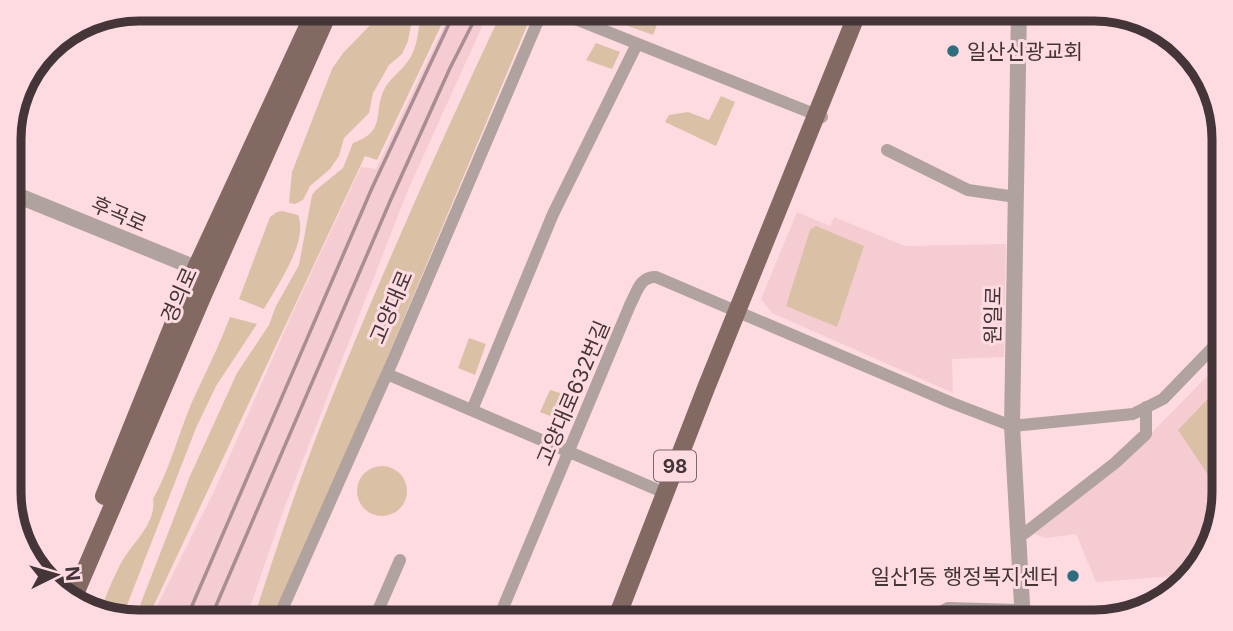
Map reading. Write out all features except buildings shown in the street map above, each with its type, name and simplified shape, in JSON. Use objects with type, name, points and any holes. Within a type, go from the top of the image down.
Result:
[{"type":"main road","name":"경의로","points":[[68,586],[311,21]]},
{"type":"main road","name":"경의로","points":[[76,592],[204,272],[324,21]]},
{"type":"main road","name":"98","points":[[620,610],[854,21]]},
{"type":"main road","name":"98","points":[[819,115],[861,21]]},
{"type":"main road","name":"98","points":[[629,610],[740,313]]},
{"type":"street","name":"고양대로","points":[[282,610],[387,374],[538,21]]},
{"type":"street","points":[[580,21],[819,115]]},
{"type":"street","name":"원일로","points":[[1019,21],[1012,426],[1022,610]]},
{"type":"street","points":[[472,410],[553,214],[637,44]]},
{"type":"street","points":[[887,150],[968,190],[1016,197]]},
{"type":"street","name":"후곡로","points":[[21,197],[204,272]]},
{"type":"street","name":"고양대로632번길","points":[[503,610],[644,279],[656,276],[740,313]]},
{"type":"street","points":[[740,313],[1012,426],[1133,414],[1163,399],[1212,348]]},
{"type":"street","points":[[387,374],[665,493]]},
{"type":"street","points":[[1018,534],[1024,533],[1115,463],[1146,434],[1146,407]]},
{"type":"street","points":[[378,610],[400,560]]},
{"type":"street","points":[[944,610],[966,610]]},
{"type":"shaded area","points":[[374,21],[412,21],[402,54],[389,65],[373,93],[369,113],[344,138],[339,156],[330,169],[310,186],[303,200],[295,204],[289,203],[292,172],[332,69],[343,53]]},
{"type":"shaded area","points":[[420,21],[443,21],[377,160],[365,156],[152,610],[138,610],[190,476],[237,373],[269,325],[276,306],[299,265],[312,195],[343,168],[353,143],[364,138],[375,126],[386,86],[412,55]]},
{"type":"shaded area","points":[[446,21],[485,21],[408,190],[282,514],[249,610],[155,610],[216,487],[292,314],[361,167],[376,169]]},
{"type":"shaded area","points":[[497,21],[529,21],[281,610],[256,610],[314,442],[433,161]]},
{"type":"shaded area","points":[[621,21],[658,21],[653,35],[620,23]]},
{"type":"shaded area","points":[[596,43],[620,52],[612,69],[586,60]]},
{"type":"shaded area","points":[[721,96],[735,102],[716,146],[665,122],[669,115],[688,112],[709,120]]},
{"type":"shaded area","points":[[282,211],[298,215],[299,237],[290,263],[264,309],[239,299],[270,217]]},
{"type":"shaded area","points":[[797,212],[830,226],[834,217],[905,246],[1006,244],[1004,357],[952,359],[953,393],[772,313],[761,299]]},
{"type":"shaded area","points":[[816,226],[864,246],[837,327],[786,306],[810,230]]},
{"type":"shaded area","points":[[230,317],[257,324],[216,386],[196,428],[125,609],[103,604],[121,563],[148,525],[153,499],[192,402]]},
{"type":"shaded area","points":[[469,338],[486,344],[475,375],[458,368]]},
{"type":"shaded area","points":[[1212,371],[1210,515],[1200,544],[1177,576],[1096,582],[1076,534],[1046,538],[1034,534],[1122,463]]},
{"type":"shaded area","points":[[550,390],[570,396],[560,420],[540,412]]},
{"type":"shaded area","points":[[1212,395],[1212,481],[1178,430]]},
{"type":"shaded area","points":[[382,466],[400,473],[407,491],[400,509],[382,516],[364,509],[357,491],[364,473]]},
{"type":"railway","points":[[190,610],[372,188],[450,21]]},
{"type":"railway","points":[[214,610],[391,199],[474,21]]},
{"type":"place","name":"일산신광교회","points":[[953,51]]},
{"type":"place","name":"일산1동 행정복지센터","points":[[1073,576]]}]
